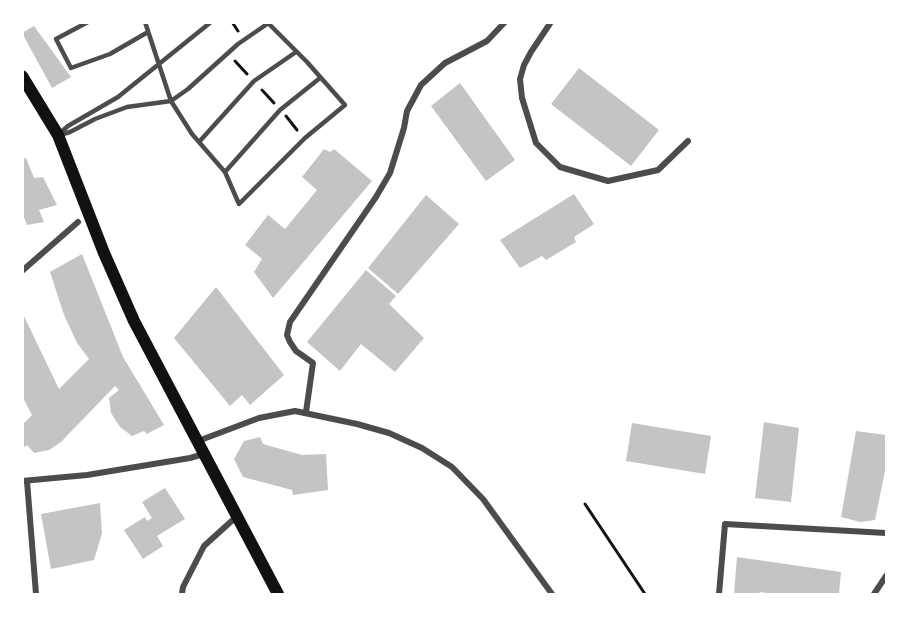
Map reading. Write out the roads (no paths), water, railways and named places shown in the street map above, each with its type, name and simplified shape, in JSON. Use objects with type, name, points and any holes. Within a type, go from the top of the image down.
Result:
[{"type":"main road","points":[[22,76],[58,135],[104,253],[134,321],[278,594]]},
{"type":"street","points":[[306,412],[313,363],[296,351],[287,335],[287,329],[390,173],[407,111],[422,85],[446,63],[487,41],[505,22]]},
{"type":"street","points":[[551,22],[531,52],[520,79],[524,109],[536,143],[560,167],[608,181],[658,170],[688,141]]},
{"type":"street","points":[[22,272],[78,222]]},
{"type":"street","points":[[198,441],[259,418],[285,412],[306,412],[389,433],[422,448],[452,467],[483,499],[552,594]]},
{"type":"street","points":[[36,594],[25,481],[87,475],[190,458],[204,453]]},
{"type":"street","points":[[182,594],[183,587],[204,546],[237,516]]},
{"type":"street","points":[[718,594],[725,525],[886,533]]},
{"type":"street","points":[[874,594],[886,576]]},
{"type":"lane","points":[[88,22],[56,39],[71,68],[110,54],[148,32]]},
{"type":"lane","points":[[58,135],[70,132],[127,106],[171,101],[228,53],[269,23],[345,105],[304,138],[239,204],[225,172],[199,142],[171,101],[145,22]]},
{"type":"lane","points":[[58,135],[68,126],[118,97],[211,22]]},
{"type":"lane","points":[[199,142],[254,81],[296,52]]},
{"type":"lane","points":[[225,172],[280,110],[321,78]]}]
